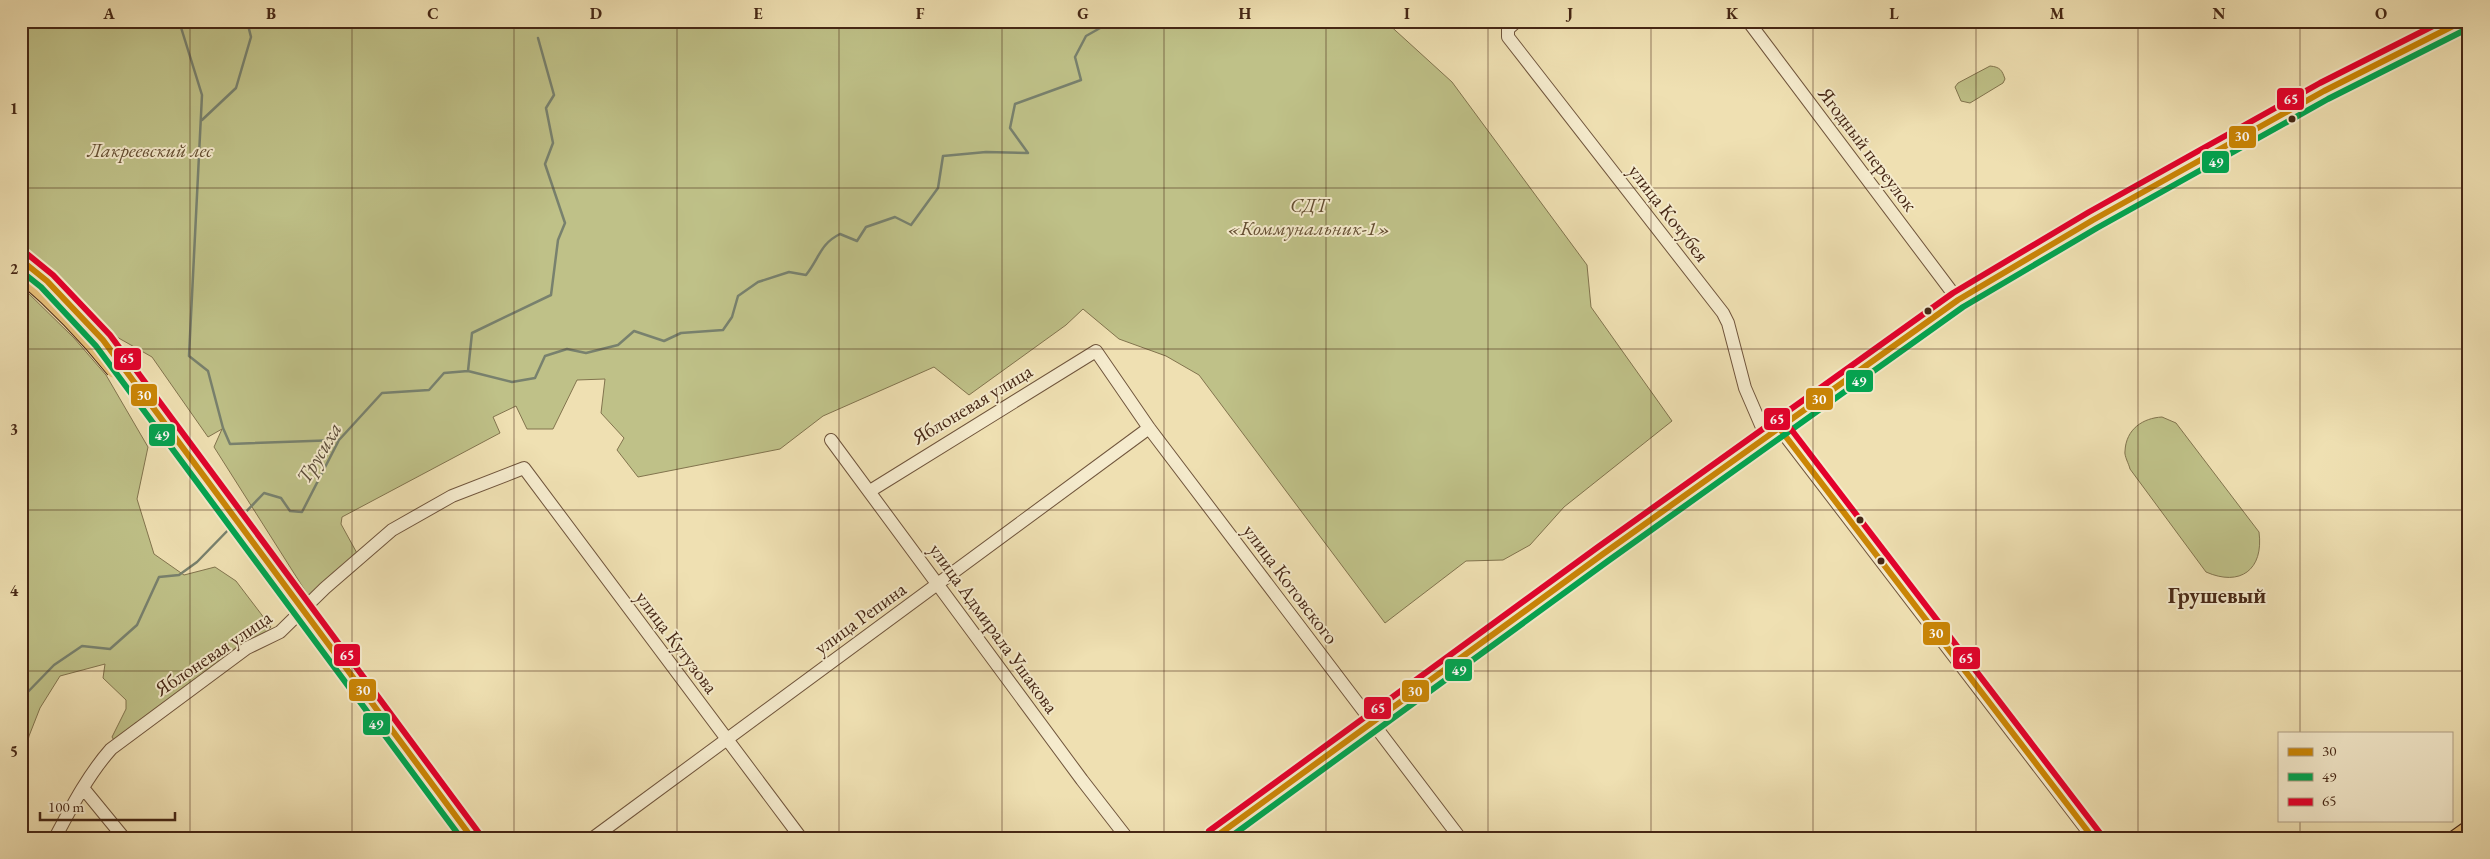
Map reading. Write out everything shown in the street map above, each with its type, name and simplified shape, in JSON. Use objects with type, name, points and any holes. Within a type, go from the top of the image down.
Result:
[{"type":"main road","points":[[1214,838],[1603,554],[1767,439],[1958,300],[2093,220],[2283,114],[2463,21]]},
{"type":"main road","points":[[21,260],[47,281],[104,340],[330,654],[459,838]]},
{"type":"main road","points":[[21,274],[44,293],[107,362],[162,431],[472,838]]},
{"type":"main road","points":[[2455,838],[2469,828]]},
{"type":"street","name":"Ягодный переулок","points":[[1748,21],[1958,300]]},
{"type":"street","points":[[2420,21],[2430,37]]},
{"type":"street","name":"улица Кочубея","points":[[1512,25],[1508,37],[1723,313],[1728,323],[1746,388],[1767,439]]},
{"type":"street","name":"улица Котовского","points":[[1096,351],[1149,428],[1460,838]]},
{"type":"street","name":"Яблоневая улица","points":[[870,491],[1096,351]]},
{"type":"street","name":"улица Репина","points":[[593,838],[1149,428]]},
{"type":"street","points":[[1780,429],[2093,838]]},
{"type":"street","name":"улица Адмирала Ушакова","points":[[831,440],[1127,838]]},
{"type":"street","name":"Яблоневая улица","points":[[56,838],[97,765],[112,749],[247,648],[280,632],[325,588],[392,530],[452,496],[524,468]]},
{"type":"street","name":"улица Кутузова","points":[[524,468],[800,838]]},
{"type":"street","points":[[83,788],[124,838]]},
{"type":"green space","points":[[21,21],[1385,21],[1452,82],[1587,265],[1591,307],[1672,421],[1564,507],[1530,545],[1503,560],[1466,561],[1385,623],[1199,375],[1166,356],[1119,339],[1083,309],[1066,325],[969,395],[934,367],[823,416],[780,449],[638,477],[617,450],[624,438],[601,413],[605,379],[577,380],[553,429],[527,429],[516,406],[493,417],[500,433],[342,517],[341,524],[358,555],[311,600],[214,447],[222,429],[208,437],[152,357],[108,332],[51,273],[21,248]]},
{"type":"green space","points":[[1990,66],[2002,71],[2005,79],[2003,83],[1970,103],[1961,101],[1955,87],[1958,83]]},
{"type":"green space","points":[[21,286],[74,338],[106,375],[148,447],[137,499],[154,554],[184,575],[215,567],[236,581],[271,627],[257,642],[243,642],[147,720],[135,723],[115,742],[112,737],[126,709],[126,700],[103,678],[105,664],[60,676],[40,708],[29,736],[21,774]]},
{"type":"green space","points":[[2162,417],[2176,423],[2259,532],[2260,545],[2258,556],[2247,572],[2239,576],[2229,577],[2206,572],[2130,469],[2125,453],[2126,443],[2132,431],[2142,422]]},
{"type":"waterway","points":[[179,21],[202,95],[189,356],[208,371],[223,428],[230,444],[339,440]]},
{"type":"waterway","points":[[202,120],[236,88],[251,37],[247,21]]},
{"type":"waterway","name":"Трусиха","points":[[240,518],[264,493],[281,498],[290,511],[302,512],[339,440],[382,393],[429,390],[444,373],[468,371],[512,382],[535,378],[545,356],[567,349],[586,353],[618,345],[634,331],[664,341],[681,333],[723,330],[732,317],[738,296],[758,282],[789,272],[806,275],[828,242],[840,234],[857,241],[866,227],[895,217],[911,225],[938,188],[943,156],[986,152],[1028,153],[1010,128],[1015,104],[1081,80],[1075,57],[1086,36],[1109,23],[1133,23],[1137,21]]},
{"type":"waterway","points":[[468,371],[472,333],[551,295],[558,240],[565,223],[545,164],[553,143],[546,108],[554,95],[538,38]]},
{"type":"waterway","name":"Трусиха","points":[[21,699],[54,665],[82,646],[110,649],[137,625],[159,577],[179,575],[197,562],[233,525]]},
{"type":"transit line","name":"65","points":[[1209,831],[1598,547],[1953,293],[2089,212],[2320,83],[2443,21]]},
{"type":"transit line","name":"30","points":[[1214,838],[1603,554],[1958,300],[2093,220],[2324,91],[2463,21]]},
{"type":"transit line","name":"49","points":[[1229,838],[1608,561],[1963,307],[2097,228],[2328,99],[2467,29]]},
{"type":"transit line","name":"65","points":[[26,253],[53,275],[110,335],[479,833]]},
{"type":"transit line","name":"30","points":[[21,260],[47,281],[103,340],[472,838]]},
{"type":"transit line","name":"49","points":[[21,271],[41,287],[96,346],[461,838]]},
{"type":"transit line","name":"65","points":[[1787,424],[2100,833]]},
{"type":"transit line","name":"30","points":[[1780,429],[2093,838]]},
{"type":"district","name":"Грушевый","points":[[2217,595]]},
{"type":"park label","name":"Лакреевский лес","points":[[150,150]]},
{"type":"park label","name":"СДТ «Коммунальник-1»","points":[[1309,216]]}]
